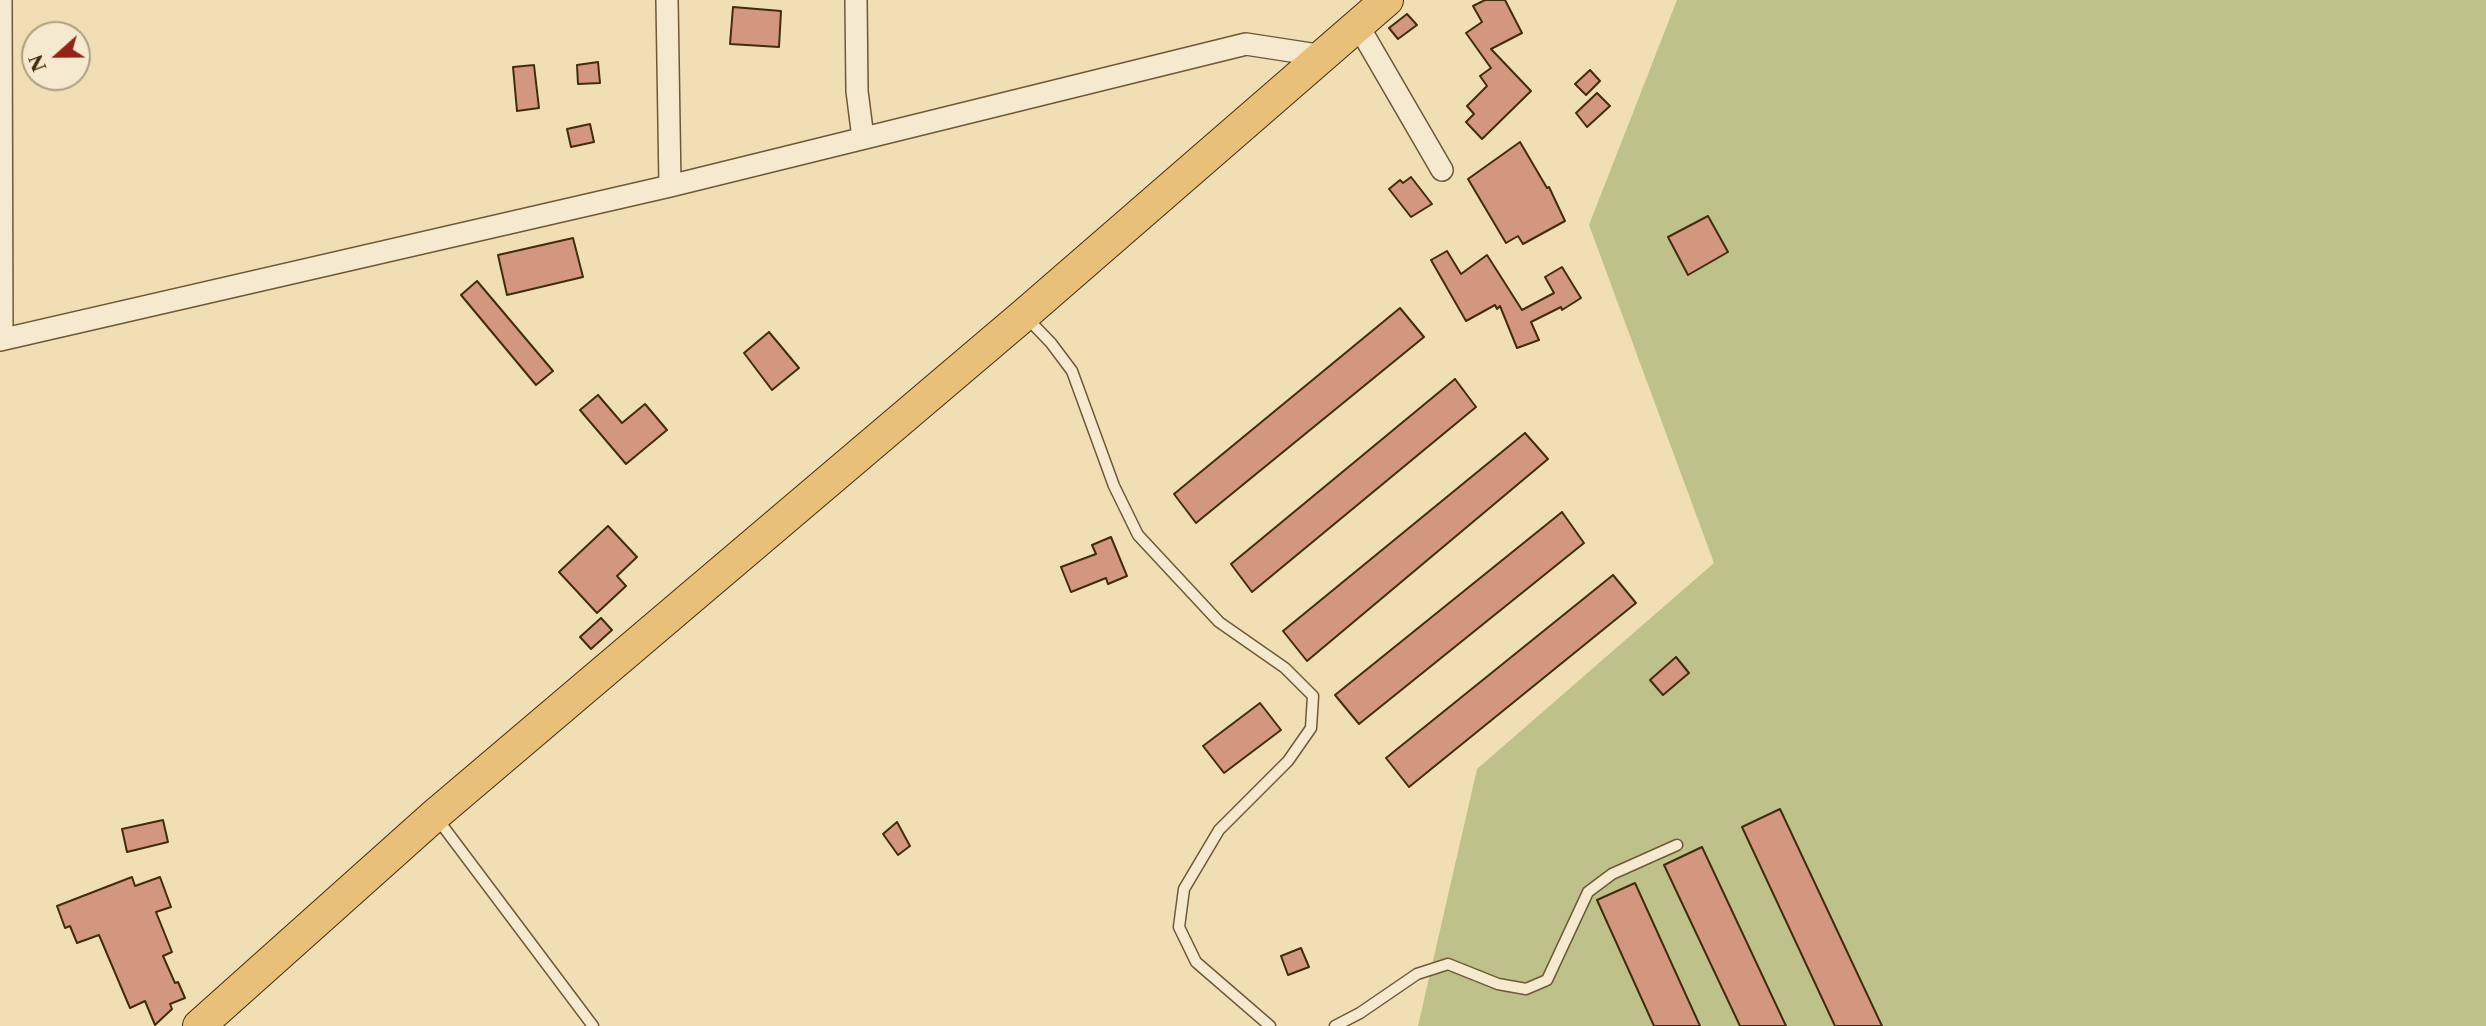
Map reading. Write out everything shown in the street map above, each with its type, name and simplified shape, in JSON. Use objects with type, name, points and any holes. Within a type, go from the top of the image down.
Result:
[{"type":"main road","points":[[199,1026],[435,815],[1024,315],[1387,0]]},
{"type":"street","points":[[1,0],[1,339],[670,186],[1246,44],[1324,56]]},
{"type":"street","points":[[667,0],[670,186]]},
{"type":"street","points":[[856,0],[857,91],[863,138]]},
{"type":"street","points":[[1359,27],[1442,170]]},
{"type":"lane","points":[[1024,315],[1051,343],[1072,371],[1114,486],[1138,535],[1219,622],[1285,668],[1313,696],[1311,728],[1288,761],[1219,830],[1184,889],[1179,928],[1196,962],[1270,1026]]},
{"type":"lane","points":[[435,815],[593,1026]]},
{"type":"lane","points":[[1335,1026],[1360,1013],[1417,974],[1448,964],[1498,984],[1526,989],[1546,980],[1588,892],[1612,874],[1677,845]]},
{"type":"green space","points":[[1677,0],[2486,0],[2486,1026],[1418,1026],[1477,769],[1714,563],[1589,225]]},
{"type":"building","points":[[1485,0],[1505,0],[1522,33],[1491,49],[1531,91],[1482,139],[1466,122],[1474,114],[1467,106],[1487,86],[1480,76],[1491,68],[1466,33],[1482,22],[1473,6]]},
{"type":"building","points":[[733,7],[781,11],[779,47],[730,44]]},
{"type":"building","points":[[1407,14],[1417,25],[1398,39],[1389,28]]},
{"type":"building","points":[[598,62],[600,83],[578,84],[577,65]]},
{"type":"building","points":[[534,65],[539,108],[517,111],[513,67]]},
{"type":"building","points":[[1590,70],[1600,81],[1586,95],[1575,84]]},
{"type":"building","points":[[1597,93],[1610,106],[1587,127],[1576,113]]},
{"type":"building","points":[[590,124],[594,142],[571,147],[567,129]]},
{"type":"building","points":[[1520,142],[1547,188],[1549,187],[1565,221],[1523,244],[1518,236],[1506,243],[1468,179]]},
{"type":"building","points":[[1411,177],[1432,204],[1411,217],[1389,189],[1400,180],[1403,183]]},
{"type":"building","points":[[1708,216],[1728,252],[1688,275],[1668,237]]},
{"type":"building","points":[[573,238],[583,277],[507,295],[498,255]]},
{"type":"building","points":[[1447,251],[1461,274],[1487,255],[1522,310],[1554,293],[1545,277],[1562,267],[1581,298],[1562,310],[1561,307],[1531,322],[1539,340],[1517,348],[1500,306],[1497,309],[1495,305],[1466,321],[1431,260]]},
{"type":"building","points":[[477,281],[553,371],[536,385],[461,295]]},
{"type":"building","points":[[1400,308],[1424,337],[1196,523],[1174,494]]},
{"type":"building","points":[[769,332],[799,368],[772,390],[744,353]]},
{"type":"building","points":[[1455,379],[1476,407],[1252,592],[1231,564]]},
{"type":"building","points":[[598,395],[622,423],[645,404],[667,430],[626,464],[580,410]]},
{"type":"building","points":[[1525,433],[1548,459],[1307,661],[1283,631]]},
{"type":"building","points":[[1562,512],[1584,543],[1359,724],[1335,695]]},
{"type":"building","points":[[608,526],[637,557],[617,576],[626,586],[597,613],[559,572]]},
{"type":"building","points":[[1111,537],[1127,576],[1108,584],[1106,578],[1071,592],[1061,567],[1096,554],[1092,545]]},
{"type":"building","points":[[1613,575],[1636,603],[1409,787],[1386,758]]},
{"type":"building","points":[[601,618],[612,630],[591,649],[580,637]]},
{"type":"building","points":[[1676,657],[1689,673],[1663,695],[1650,680]]},
{"type":"building","points":[[1260,703],[1281,730],[1224,773],[1203,746]]},
{"type":"building","points":[[1780,809],[1882,1026],[1835,1026],[1742,827]]},
{"type":"building","points":[[163,820],[168,842],[127,852],[122,829]]},
{"type":"building","points":[[897,822],[910,846],[898,855],[883,834]]},
{"type":"building","points":[[1702,847],[1786,1026],[1740,1026],[1664,865]]},
{"type":"building","points":[[132,877],[135,886],[160,877],[171,907],[156,912],[172,952],[163,956],[185,998],[170,1004],[172,1009],[155,1025],[145,1001],[130,1008],[99,935],[77,943],[70,926],[65,928],[57,906]]},
{"type":"building","points":[[1635,883],[1700,1026],[1654,1026],[1597,900]]},
{"type":"building","points":[[1301,948],[1309,967],[1288,975],[1281,956]]}]
